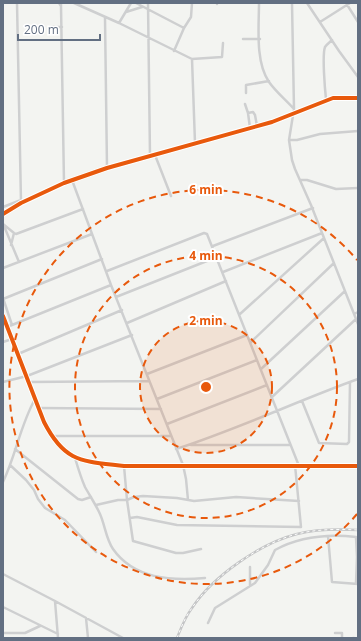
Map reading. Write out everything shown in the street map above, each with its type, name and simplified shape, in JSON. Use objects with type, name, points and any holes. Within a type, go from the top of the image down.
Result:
[{"type":"street","points":[[17,3],[21,201]]},
{"type":"street","points":[[74,3],[119,23],[192,59],[222,57],[223,43]]},
{"type":"street","points":[[119,23],[131,3]]},
{"type":"street","points":[[136,3],[184,28]]},
{"type":"street","points":[[148,3],[150,156]]},
{"type":"street","points":[[174,51],[191,16],[192,3]]},
{"type":"street","points":[[259,3],[262,66],[269,82],[294,109]]},
{"type":"street","points":[[292,3],[294,114],[289,140],[292,160],[313,208],[358,324]]},
{"type":"street","points":[[307,3],[358,77]]},
{"type":"street","points":[[320,22],[346,4],[350,3]]},
{"type":"street","points":[[60,4],[62,26],[64,183]]},
{"type":"street","points":[[346,4],[358,22]]},
{"type":"street","points":[[126,12],[143,7]]},
{"type":"street","points":[[105,18],[107,168]]},
{"type":"street","points":[[50,27],[62,26]]},
{"type":"street","points":[[243,39],[260,39]]},
{"type":"street","points":[[326,99],[325,48],[332,40]]},
{"type":"street","points":[[192,59],[195,143]]},
{"type":"street","points":[[246,93],[246,85],[269,82]]},
{"type":"street","points":[[3,207],[107,168],[257,126],[294,114],[326,99],[338,97],[358,98]]},
{"type":"street","points":[[245,104],[250,128]]},
{"type":"street","points":[[248,113],[253,112],[257,126]]},
{"type":"street","points":[[289,140],[297,140],[320,134],[358,131]]},
{"type":"street","points":[[155,155],[171,196]]},
{"type":"street","points":[[72,180],[116,297],[183,465],[188,500]]},
{"type":"street","points":[[300,180],[307,180],[336,189],[358,188]]},
{"type":"street","points":[[3,214],[21,201]]},
{"type":"street","points":[[213,246],[313,208]]},
{"type":"street","points":[[14,233],[83,209]]},
{"type":"street","points":[[3,224],[14,233]]},
{"type":"street","points":[[3,224],[19,262]]},
{"type":"street","points":[[11,245],[14,233]]},
{"type":"street","points":[[107,271],[204,233],[208,234],[251,342],[297,465],[301,527],[177,525],[137,517],[130,518]]},
{"type":"street","points":[[223,272],[322,233]]},
{"type":"street","points":[[3,268],[92,234]]},
{"type":"street","points":[[240,314],[324,238]]},
{"type":"street","points":[[116,297],[217,257]]},
{"type":"street","points":[[12,325],[3,298],[102,259]]},
{"type":"street","points":[[251,342],[334,263]]},
{"type":"street","points":[[127,323],[226,281]]},
{"type":"street","points":[[8,327],[111,284]]},
{"type":"street","points":[[261,369],[345,291]]},
{"type":"street","points":[[18,354],[122,310]]},
{"type":"street","points":[[354,314],[358,312]]},
{"type":"street","points":[[3,316],[44,422],[51,436],[59,446],[75,458],[97,463],[124,466],[358,466]]},
{"type":"street","points":[[272,397],[356,319]]},
{"type":"street","points":[[147,374],[247,335]]},
{"type":"street","points":[[3,382],[27,376],[132,336]]},
{"type":"street","points":[[3,342],[12,339]]},
{"type":"street","points":[[157,399],[257,360]]},
{"type":"street","points":[[176,449],[277,412],[358,379]]},
{"type":"street","points":[[29,382],[149,381]]},
{"type":"street","points":[[302,401],[319,443],[348,444],[350,442],[350,382]]},
{"type":"street","points":[[167,424],[267,385]]},
{"type":"street","points":[[3,482],[27,414],[35,399]]},
{"type":"street","points":[[39,408],[161,409]]},
{"type":"street","points":[[51,436],[171,436]]},
{"type":"street","points":[[189,445],[290,445]]},
{"type":"street","points":[[15,449],[78,498],[82,500],[91,497]]},
{"type":"street","points":[[75,458],[84,486],[96,505],[113,549],[129,565],[147,574],[165,579],[204,578]]},
{"type":"street","points":[[10,465],[26,480],[45,508],[65,520],[96,552]]},
{"type":"street","points":[[124,466],[132,539],[135,543],[176,553],[201,549]]},
{"type":"street","points":[[96,505],[143,496],[188,500],[236,497],[299,500]]},
{"type":"street","points":[[208,623],[215,608],[250,587],[260,578],[275,550],[307,538],[328,536],[357,537],[357,584],[332,582],[328,536]]},
{"type":"street","points":[[250,567],[250,587]]},
{"type":"street","points":[[3,574],[123,638]]},
{"type":"street","points":[[55,601],[58,638]]},
{"type":"street","points":[[3,607],[58,634]]},
{"type":"street","points":[[86,618],[88,638]]},
{"type":"street","points":[[3,633],[25,633],[41,626]]},
{"type":"street","points":[[113,632],[114,638]]},
{"type":"street","points":[[335,633],[342,633],[342,638]]},
{"type":"railway","points":[[177,638],[187,615],[201,596],[225,573],[253,553],[283,538],[297,534],[312,531],[358,530]]},
{"type":"cycle path","points":[[3,214],[21,203],[64,183],[107,168],[272,122],[333,98],[358,98]]},
{"type":"cycle path","points":[[3,316],[44,422],[59,445],[67,453],[76,458],[97,463],[124,466],[358,466]]}]
